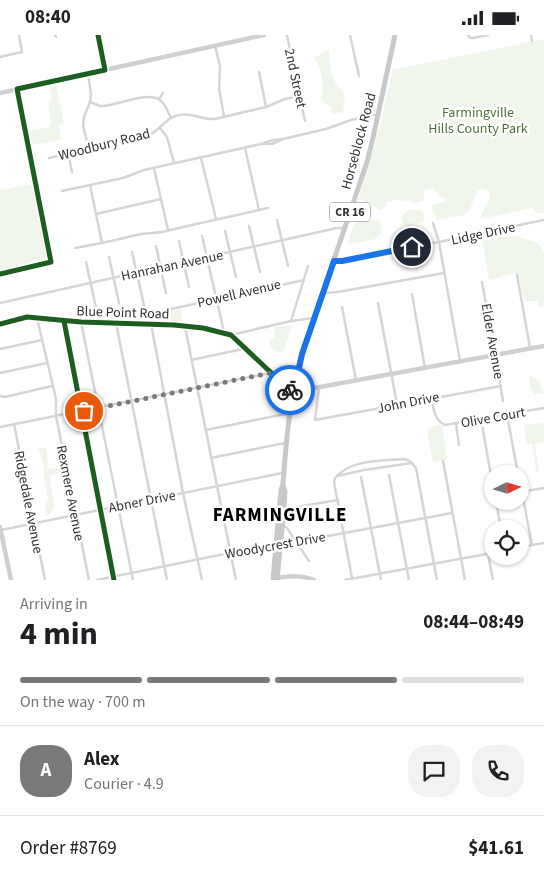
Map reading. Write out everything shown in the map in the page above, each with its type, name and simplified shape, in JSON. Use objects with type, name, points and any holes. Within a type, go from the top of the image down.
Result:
[{"type":"main road","name":"Horseblock Road","points":[[278,544],[282,526],[281,490],[290,415],[300,362],[367,162],[395,35]]},
{"type":"main road","name":"Horseblock Road","points":[[274,579],[282,510]]},
{"type":"street","points":[[0,57],[22,52],[19,35]]},
{"type":"street","points":[[98,35],[105,70]]},
{"type":"street","points":[[0,93],[264,35]]},
{"type":"street","name":"2nd Street","points":[[287,35],[306,121]]},
{"type":"street","points":[[350,35],[359,76]]},
{"type":"street","points":[[468,35],[470,38],[488,35]]},
{"type":"street","points":[[531,35],[532,41]]},
{"type":"street","points":[[215,46],[220,66],[219,89],[225,116]]},
{"type":"street","points":[[258,72],[266,107]]},
{"type":"street","points":[[88,74],[91,94],[83,126],[89,149]]},
{"type":"street","points":[[158,99],[164,93]]},
{"type":"street","points":[[90,102],[100,106],[108,106],[145,97],[156,98],[164,104],[171,118],[186,114],[207,119],[266,107],[285,99],[300,96]]},
{"type":"street","points":[[62,191],[126,177],[144,170],[174,163],[261,144],[272,144],[282,139],[326,129],[351,120],[378,115]]},
{"type":"street","name":"Woodbury Road","points":[[49,158],[147,136],[171,118]]},
{"type":"street","points":[[160,128],[167,137],[174,163]]},
{"type":"street","points":[[245,148],[258,210]]},
{"type":"street","points":[[68,154],[72,172]]},
{"type":"street","points":[[201,157],[216,219]]},
{"type":"street","points":[[154,168],[168,230]]},
{"type":"street","points":[[90,185],[102,243]]},
{"type":"street","points":[[96,214],[161,199]]},
{"type":"street","points":[[75,248],[168,230],[268,207]]},
{"type":"street","points":[[277,220],[288,266]]},
{"type":"street","name":"Lidge Drive","points":[[334,261],[438,243],[544,220]]},
{"type":"street","points":[[433,223],[460,362]]},
{"type":"street","points":[[249,226],[260,271]]},
{"type":"street","name":"Hanrahan Avenue","points":[[0,303],[337,228],[345,228]]},
{"type":"street","points":[[226,231],[236,277]]},
{"type":"street","points":[[202,236],[224,332]]},
{"type":"street","points":[[179,241],[189,287]]},
{"type":"street","points":[[156,246],[166,293]]},
{"type":"street","points":[[132,252],[146,315],[151,324],[183,493],[202,580]]},
{"type":"street","points":[[109,257],[119,303]]},
{"type":"street","points":[[86,262],[99,322]]},
{"type":"street","points":[[291,321],[308,266]]},
{"type":"street","points":[[323,293],[444,273]]},
{"type":"street","points":[[517,275],[530,348]]},
{"type":"street","name":"Powell Avenue","points":[[116,323],[130,318],[304,279]]},
{"type":"street","name":"Elder Avenue","points":[[482,282],[504,401]]},
{"type":"street","points":[[412,294],[425,368]]},
{"type":"street","points":[[378,303],[397,404]]},
{"type":"street","points":[[342,307],[356,380]]},
{"type":"street","name":"Blue Point Road","points":[[0,324],[27,317],[82,322],[151,324],[203,328],[224,332],[231,335],[270,373],[294,391]]},
{"type":"street","name":"Rexmere Avenue","points":[[37,318],[56,399],[56,416],[88,580]]},
{"type":"street","points":[[231,335],[291,321],[314,318]]},
{"type":"street","points":[[82,322],[133,580]]},
{"type":"street","points":[[116,323],[168,580]]},
{"type":"street","points":[[185,327],[236,580]]},
{"type":"street","points":[[0,349],[42,340]]},
{"type":"street","points":[[294,391],[544,346]]},
{"type":"street","points":[[192,360],[245,349]]},
{"type":"street","points":[[0,373],[47,363]]},
{"type":"street","points":[[0,427],[270,373]]},
{"type":"street","points":[[0,396],[5,397],[52,386]]},
{"type":"street","name":"John Drive","points":[[319,388],[315,420],[501,386]]},
{"type":"street","name":"Olive Court","points":[[432,398],[435,415],[439,422],[445,425],[544,408]]},
{"type":"street","points":[[206,430],[285,414],[290,415]]},
{"type":"street","points":[[507,415],[516,465]]},
{"type":"street","points":[[481,419],[489,465]]},
{"type":"street","points":[[456,424],[460,445]]},
{"type":"street","name":"Ridgedale Avenue","points":[[14,425],[44,580]]},
{"type":"street","points":[[211,458],[287,443]]},
{"type":"street","points":[[334,478],[348,468],[363,463],[404,459],[410,461],[415,467],[437,580]]},
{"type":"street","points":[[443,461],[465,580]]},
{"type":"street","points":[[334,478],[364,470],[412,463]]},
{"type":"street","name":"Abner Drive","points":[[0,528],[284,473]]},
{"type":"street","points":[[389,475],[409,580]]},
{"type":"street","points":[[361,477],[381,580]]},
{"type":"street","points":[[334,478],[352,578]]},
{"type":"street","points":[[529,491],[544,488]]},
{"type":"street","points":[[224,522],[338,500]]},
{"type":"street","points":[[525,510],[532,545]]},
{"type":"street","name":"Woodycrest Drive","points":[[97,580],[230,553],[452,513]]},
{"type":"street","points":[[282,526],[287,528],[309,561]]},
{"type":"street","points":[[0,528],[11,580]]},
{"type":"street","points":[[529,546],[544,543]]},
{"type":"street","points":[[345,580],[484,555]]},
{"type":"street","points":[[490,565],[493,580]]},
{"type":"street","points":[[274,579],[294,576],[314,580]]},
{"type":"green space","name":"Farmingville Hills County Park","points":[[544,39],[544,213],[537,213],[532,208],[480,219],[490,196],[488,191],[483,189],[478,190],[467,213],[437,220],[432,208],[433,205],[444,202],[446,199],[440,197],[433,188],[424,190],[424,199],[422,201],[413,203],[408,199],[406,201],[396,200],[387,202],[381,210],[362,200],[358,200],[379,130],[393,68],[396,69]]},
{"type":"green space","points":[[327,50],[329,51],[331,72],[345,97],[343,112],[331,114],[332,108],[323,102],[321,98],[323,88],[322,77],[314,58]]},
{"type":"green space","points":[[56,85],[64,124],[59,125],[61,140],[32,145],[30,131],[50,127],[48,104],[51,100],[51,92],[49,87]]},
{"type":"green space","points":[[36,183],[54,265],[0,277],[0,190]]},
{"type":"green space","points":[[360,206],[373,211],[362,219],[363,221],[379,220],[381,223],[381,233],[375,239],[347,245]]},
{"type":"green space","points":[[414,209],[422,212],[424,215],[423,222],[408,226],[404,225],[401,218],[407,210]]},
{"type":"green space","points":[[517,236],[536,242],[544,252],[544,307],[538,307],[538,301],[524,301],[519,277],[515,273],[489,280],[482,238]]},
{"type":"green space","points":[[181,309],[182,323],[151,320],[149,315]]},
{"type":"green space","points":[[292,325],[283,353],[274,351],[269,345],[270,340],[275,337],[274,327]]},
{"type":"green space","points":[[530,374],[540,382],[544,393],[534,395],[530,385]]},
{"type":"green space","points":[[544,423],[544,442],[535,444],[539,471],[536,472],[532,444],[527,445],[524,425]]},
{"type":"green space","points":[[439,424],[442,426],[447,459],[433,462],[427,429]]},
{"type":"green space","points":[[38,447],[46,448],[48,469],[59,468],[63,472],[49,476],[55,506],[47,517],[45,504],[48,499],[43,463]]},
{"type":"cycle path","points":[[0,274],[51,262],[17,89],[105,70],[98,35]]},
{"type":"cycle path","points":[[0,324],[27,317],[81,322],[174,325],[203,328],[231,335],[281,382]]},
{"type":"cycle path","points":[[64,321],[114,580]]},
{"type":"way so far","points":[[84,411],[270,373],[290,390]]},
{"type":"district","name":"FARMINGVILLE","points":[[280,514]]},
{"type":"route","points":[[290,390],[294,391],[302,354],[334,261],[412,247]]}]
